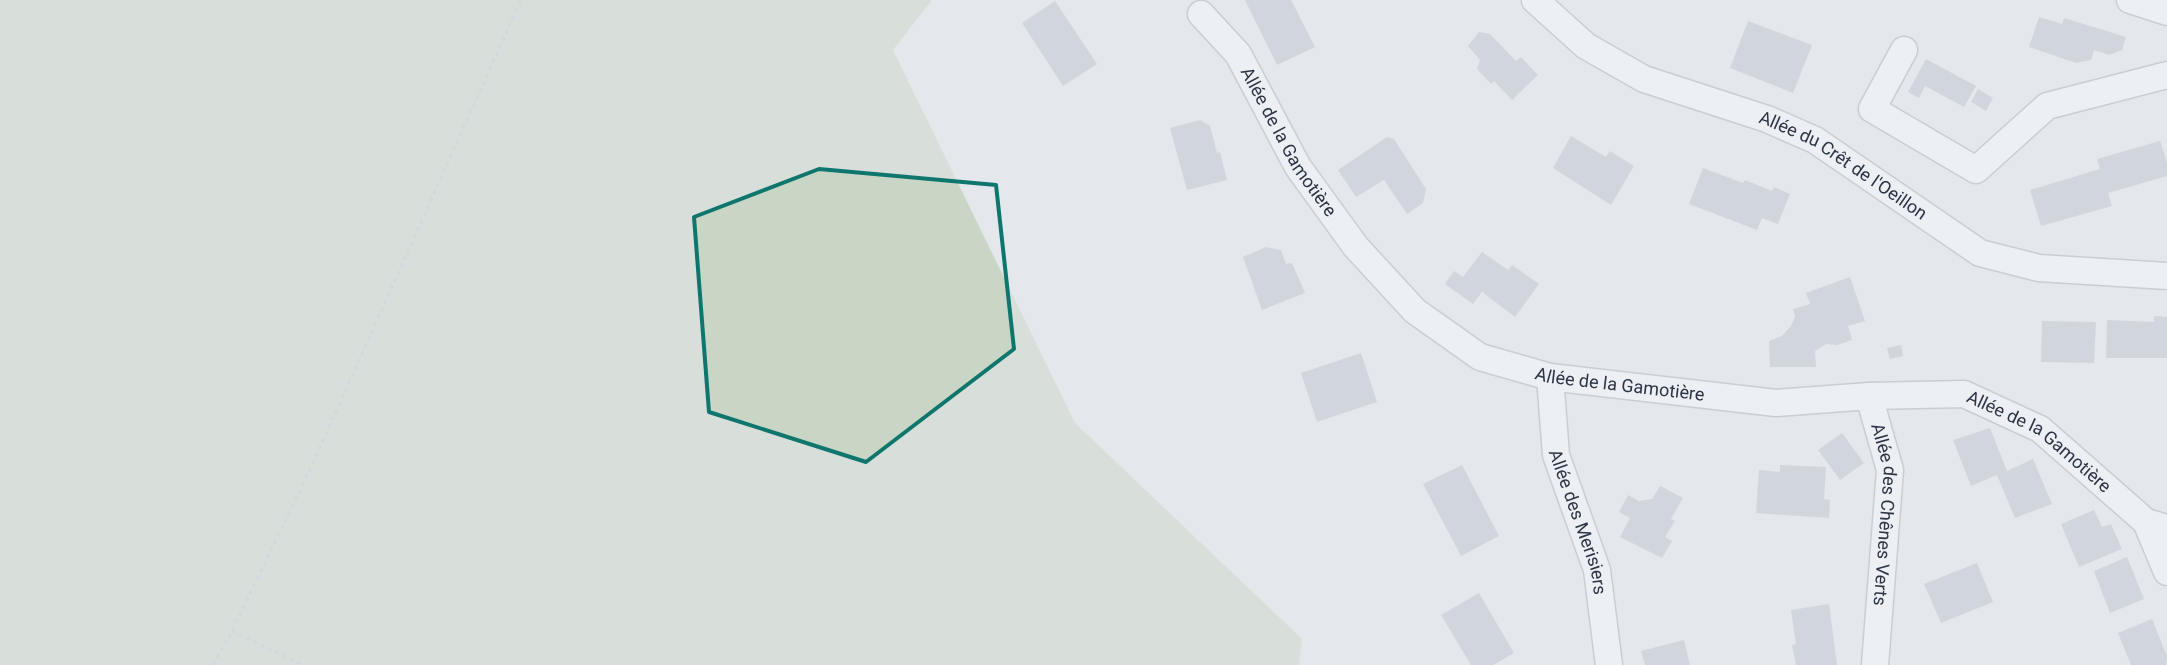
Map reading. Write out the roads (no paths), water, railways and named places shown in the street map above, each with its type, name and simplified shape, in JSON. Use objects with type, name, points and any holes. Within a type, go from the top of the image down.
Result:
[{"type":"street","name":"Allée du Crêt de l'Oeillon","points":[[1536,0],[1586,46],[1644,78],[1767,119],[1815,140],[1980,253],[2039,268],[2167,276]]},
{"type":"street","points":[[2130,0],[2167,12]]},
{"type":"street","name":"Allée de la Gamotière","points":[[1201,14],[1238,54],[1298,167],[1356,247],[1415,311],[1480,357],[1550,377],[1776,403],[1869,396],[1964,394],[2040,429],[2157,525]]},
{"type":"street","points":[[1904,50],[1872,109],[1976,170],[2047,106],[2167,75]]},
{"type":"street","name":"Allée des Merisiers","points":[[1550,377],[1556,455],[1597,570],[1609,665]]},
{"type":"street","name":"Allée des Chênes Verts","points":[[1869,396],[1890,470],[1875,665]]},
{"type":"street","points":[[2157,525],[2167,572]]}]
